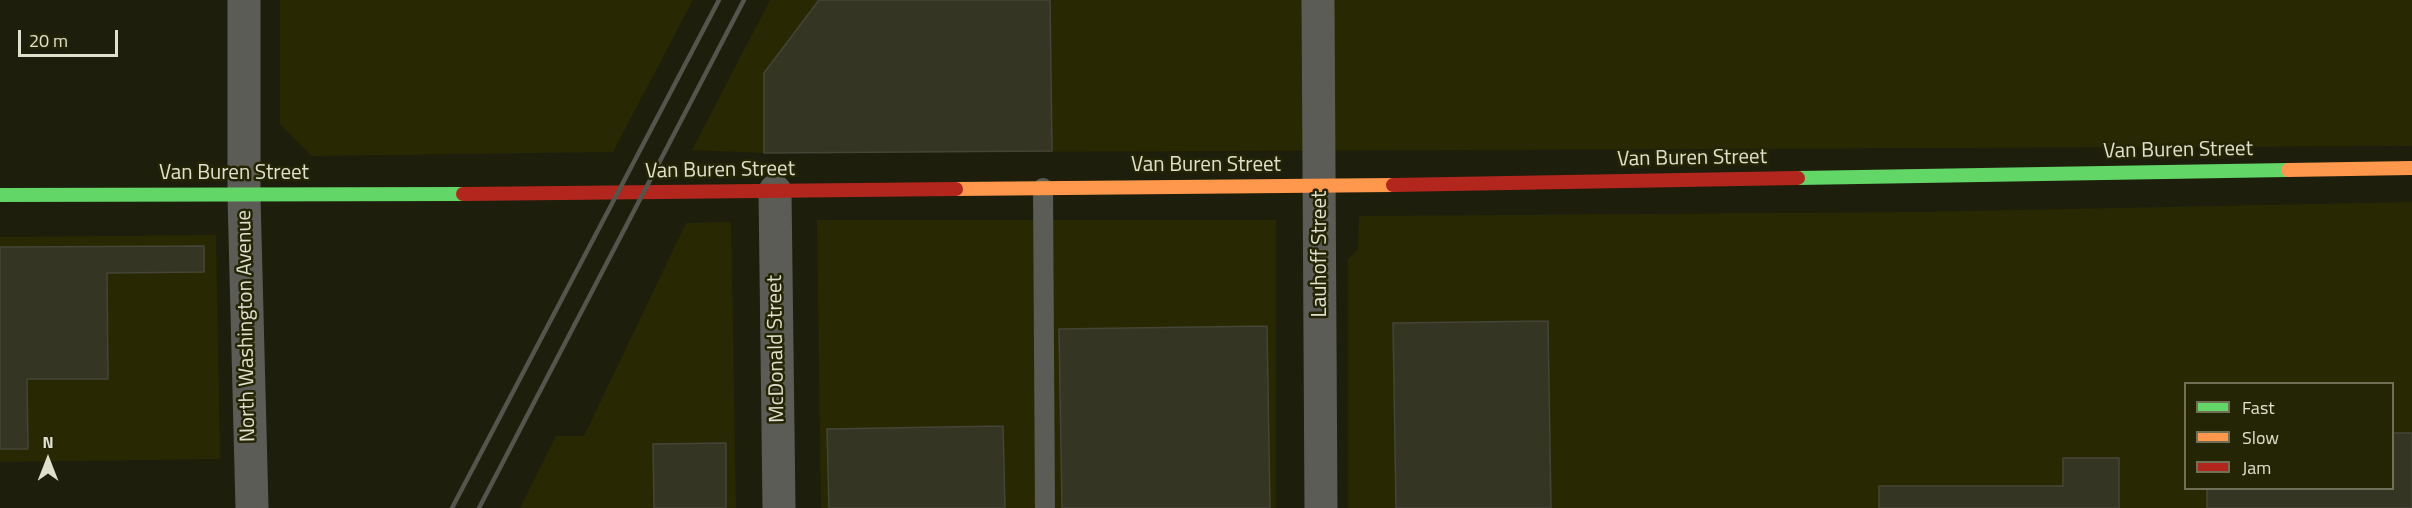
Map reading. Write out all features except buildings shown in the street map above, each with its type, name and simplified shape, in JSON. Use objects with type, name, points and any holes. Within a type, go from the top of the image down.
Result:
[{"type":"street","name":"North Washington Avenue","points":[[244,0],[244,196],[252,508]]},
{"type":"street","name":"Lauhoff Street","points":[[1318,0],[1321,186],[1321,508]]},
{"type":"street","name":"Van Buren Street","points":[[0,195],[244,196],[1321,186],[2412,168]]},
{"type":"street","name":"McDonald Street","points":[[775,190],[779,508]]},
{"type":"lane","points":[[1043,188],[1045,508]]},
{"type":"shaded area","points":[[280,0],[693,0],[613,152],[312,156],[280,124]]},
{"type":"shaded area","points":[[770,0],[2412,0],[2412,146],[764,153],[692,150]]},
{"type":"shaded area","points":[[2412,202],[2412,508],[1348,508],[1348,259],[1358,249],[1359,216],[1920,212]]},
{"type":"shaded area","points":[[817,220],[1276,220],[1276,508],[821,508]]},
{"type":"shaded area","points":[[731,222],[736,508],[520,508],[556,436],[584,436],[686,223]]},
{"type":"shaded area","points":[[216,235],[220,459],[0,462],[0,237]]},
{"type":"railway","points":[[452,508],[719,0]]},
{"type":"railway","points":[[479,508],[744,0]]},
{"type":"traffic: fast","points":[[1798,178],[2288,170]]},
{"type":"traffic: fast","points":[[0,195],[463,194]]},
{"type":"traffic: slow","points":[[2288,170],[2412,168]]},
{"type":"traffic: slow","points":[[956,189],[1393,185]]},
{"type":"traffic: jam","points":[[1393,185],[1798,178]]},
{"type":"traffic: jam","points":[[463,194],[956,189]]}]
